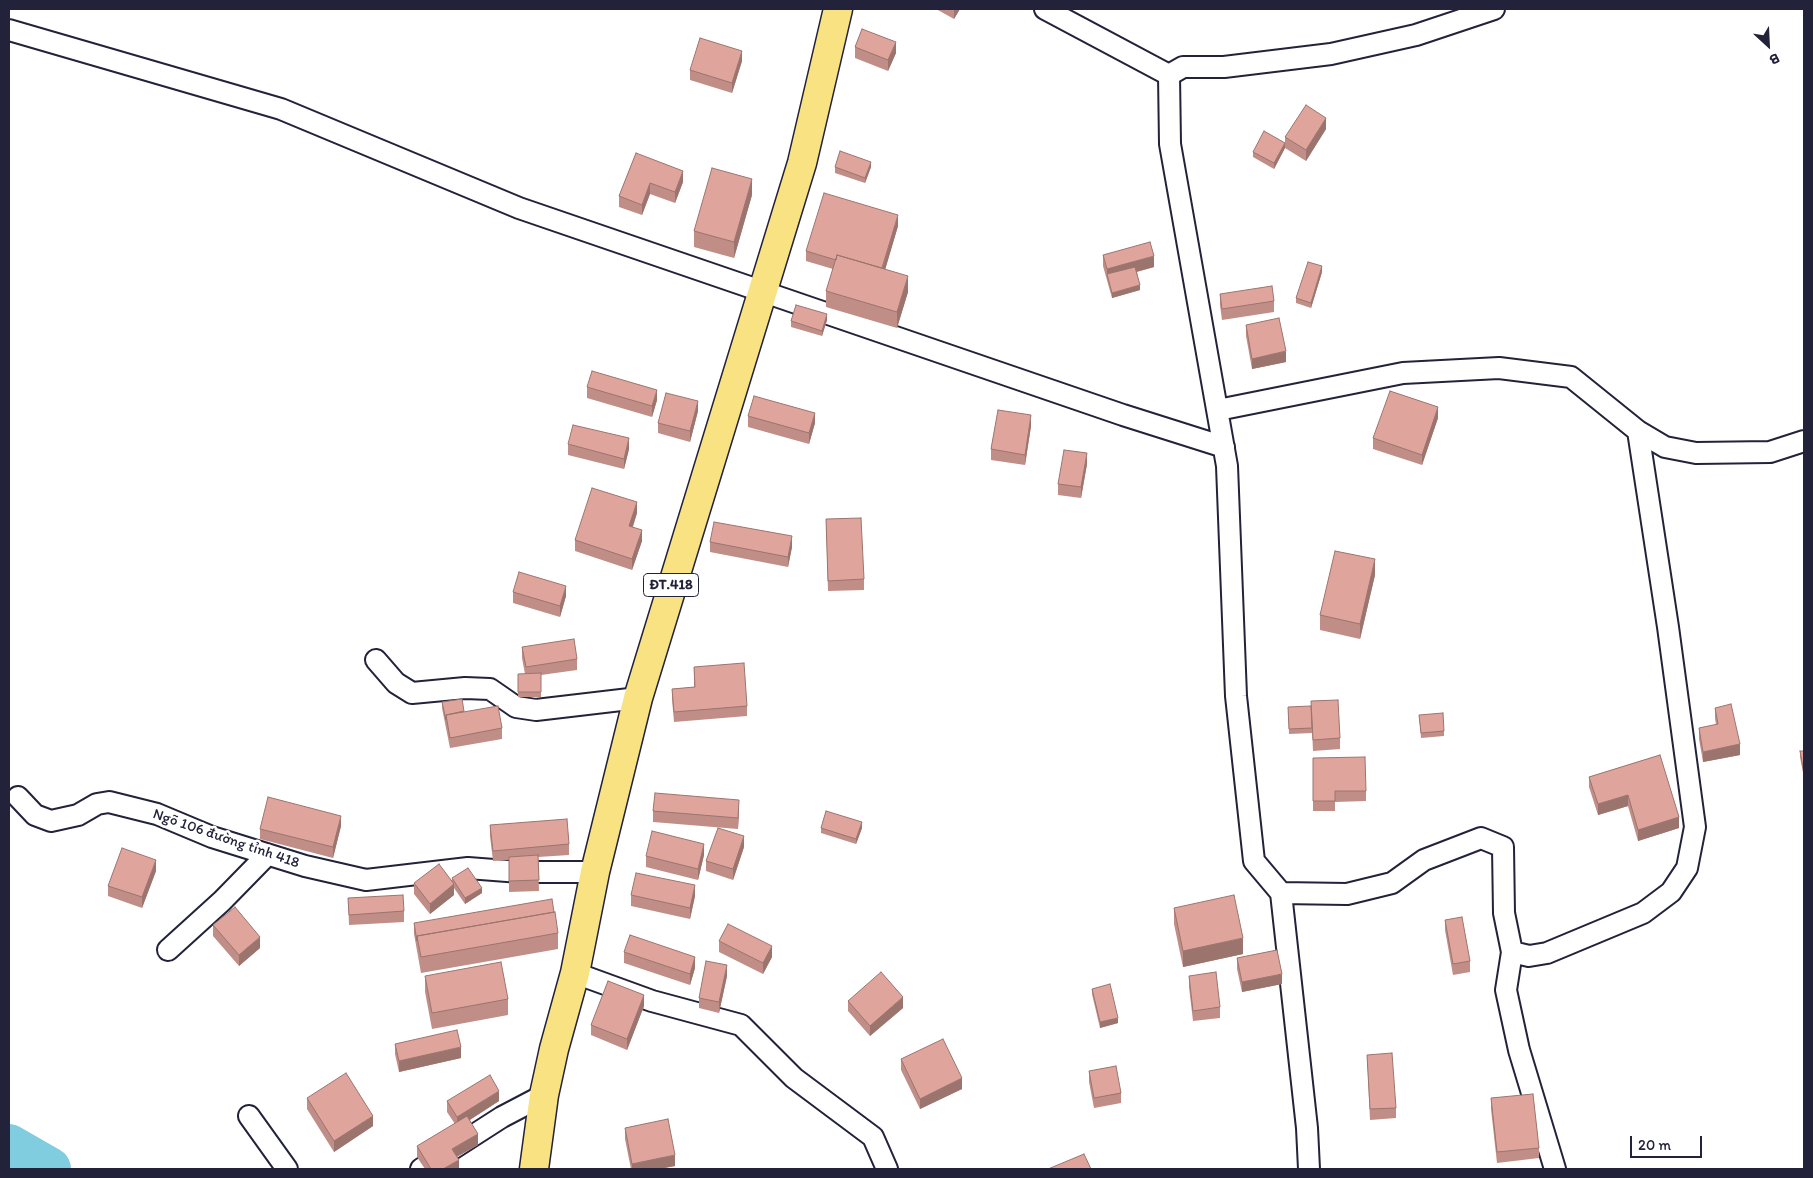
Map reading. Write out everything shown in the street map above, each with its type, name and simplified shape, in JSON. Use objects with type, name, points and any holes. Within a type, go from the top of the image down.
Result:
[{"type":"main road","name":"ĐT.418","points":[[534,1169],[544,1095],[554,1049],[575,973],[595,872],[638,698],[669,589],[802,163],[838,9]]},
{"type":"street","points":[[1044,9],[1169,75]]},
{"type":"street","points":[[1169,75],[1183,67],[1224,67],[1332,54],[1416,34],[1494,9]]},
{"type":"street","points":[[9,30],[282,109],[519,208],[1224,447]]},
{"type":"street","points":[[1169,75],[1170,144],[1227,466],[1236,696],[1254,861],[1281,893],[1306,1118],[1309,1169]]},
{"type":"street","points":[[1218,410],[1403,373],[1499,368],[1571,377],[1638,431],[1665,447],[1696,453],[1770,452],[1804,441]]},
{"type":"street","points":[[1512,952],[1529,956],[1547,953],[1643,913],[1671,892],[1688,868],[1695,827],[1668,627],[1638,431]]},
{"type":"street","points":[[376,660],[396,682],[412,693],[465,688],[490,689],[516,707],[536,710],[638,698]]},
{"type":"street","name":"Ngõ 106 đường tỉnh 418","points":[[18,797],[35,815],[50,821],[78,815],[97,804],[109,802],[157,814],[212,838],[305,866],[366,880],[468,868],[520,872],[595,872]]},
{"type":"street","points":[[1281,893],[1347,894],[1392,884],[1424,860],[1480,838],[1503,847],[1504,913],[1512,952],[1506,990],[1519,1050],[1554,1169]]},
{"type":"street","points":[[168,950],[222,901],[267,854]]},
{"type":"street","points":[[575,973],[652,1000],[741,1025],[794,1078],[873,1137],[887,1169]]},
{"type":"street","points":[[421,1169],[502,1117],[544,1095]]},
{"type":"street","points":[[249,1116],[287,1169]]},
{"type":"building","points":[[862,29],[896,42],[888,60],[855,47]]},
{"type":"building","points":[[700,38],[742,51],[732,83],[690,70]]},
{"type":"building","points":[[1306,105],[1326,118],[1306,150],[1285,137]]},
{"type":"building","points":[[1264,131],[1285,143],[1274,163],[1253,152]]},
{"type":"building","points":[[840,151],[871,162],[865,178],[835,167]]},
{"type":"building","points":[[636,153],[683,171],[675,192],[650,183],[642,205],[619,196]]},
{"type":"building","points":[[712,168],[752,179],[734,242],[694,231]]},
{"type":"building","points":[[824,193],[898,215],[882,268],[837,255],[836,260],[806,251]]},
{"type":"building","points":[[1150,242],[1154,256],[1107,269],[1103,255]]},
{"type":"building","points":[[837,255],[908,276],[897,312],[826,291]]},
{"type":"building","points":[[1308,262],[1322,266],[1311,303],[1296,298]]},
{"type":"building","points":[[1135,267],[1140,285],[1112,293],[1107,274]]},
{"type":"building","points":[[1272,286],[1274,301],[1222,309],[1220,294]]},
{"type":"building","points":[[796,305],[827,314],[822,331],[791,321]]},
{"type":"building","points":[[1279,318],[1286,351],[1252,359],[1246,325]]},
{"type":"building","points":[[592,371],[657,390],[652,406],[587,387]]},
{"type":"building","points":[[1390,391],[1438,407],[1422,455],[1373,438]]},
{"type":"building","points":[[666,393],[698,401],[690,431],[658,423]]},
{"type":"building","points":[[754,396],[815,413],[809,433],[748,416]]},
{"type":"building","points":[[998,410],[1031,415],[1025,455],[991,449]]},
{"type":"building","points":[[573,425],[629,438],[624,459],[568,444]]},
{"type":"building","points":[[1064,450],[1087,453],[1081,487],[1058,484]]},
{"type":"building","points":[[592,488],[637,502],[629,526],[642,530],[632,559],[575,540]]},
{"type":"building","points":[[861,518],[864,579],[828,581],[826,519]]},
{"type":"building","points":[[714,522],[792,536],[788,557],[710,542]]},
{"type":"building","points":[[1335,551],[1375,559],[1360,624],[1320,615]]},
{"type":"building","points":[[519,572],[566,586],[560,606],[513,592]]},
{"type":"building","points":[[574,639],[577,659],[526,667],[522,647]]},
{"type":"building","points":[[744,663],[747,706],[674,712],[672,689],[695,687],[694,667]]},
{"type":"building","points":[[541,673],[541,692],[518,692],[518,674]]},
{"type":"building","points":[[462,699],[464,711],[446,715],[446,720],[442,702]]},
{"type":"building","points":[[1338,700],[1340,738],[1313,740],[1311,701]]},
{"type":"building","points":[[1731,704],[1740,744],[1703,752],[1699,728],[1718,724],[1715,708]]},
{"type":"building","points":[[498,706],[502,728],[450,738],[446,715]]},
{"type":"building","points":[[1311,706],[1312,728],[1289,729],[1288,707]]},
{"type":"building","points":[[1443,713],[1444,731],[1421,733],[1419,715]]},
{"type":"building","points":[[1800,751],[1804,751],[1804,773]]},
{"type":"building","points":[[1660,755],[1679,817],[1638,830],[1628,795],[1598,804],[1589,777]]},
{"type":"building","points":[[1365,757],[1366,791],[1335,791],[1335,801],[1313,801],[1313,758]]},
{"type":"building","points":[[655,793],[739,800],[738,818],[653,811]]},
{"type":"building","points":[[268,797],[341,816],[333,847],[260,829]]},
{"type":"building","points":[[826,811],[862,822],[856,839],[821,828]]},
{"type":"building","points":[[567,819],[569,844],[493,851],[490,825]]},
{"type":"building","points":[[718,828],[744,836],[733,869],[706,861]]},
{"type":"building","points":[[652,831],[704,844],[698,869],[646,856]]},
{"type":"building","points":[[122,848],[156,860],[142,897],[108,886]]},
{"type":"building","points":[[538,855],[539,880],[509,881],[509,857]]},
{"type":"building","points":[[439,864],[454,884],[430,904],[414,883]]},
{"type":"building","points":[[468,868],[482,888],[465,898],[452,878]]},
{"type":"building","points":[[636,873],[695,885],[690,908],[631,895]]},
{"type":"building","points":[[403,895],[404,911],[349,915],[348,898]]},
{"type":"building","points":[[1234,895],[1243,938],[1183,951],[1174,908]]},
{"type":"building","points":[[552,899],[554,912],[417,936],[417,941],[414,923]]},
{"type":"building","points":[[235,907],[260,937],[239,955],[213,925]]},
{"type":"building","points":[[555,912],[558,933],[421,957],[417,936]]},
{"type":"building","points":[[1462,917],[1470,961],[1453,964],[1445,920]]},
{"type":"building","points":[[728,924],[772,946],[763,963],[719,941]]},
{"type":"building","points":[[630,935],[695,957],[690,974],[624,952]]},
{"type":"building","points":[[1277,950],[1282,974],[1242,982],[1237,958]]},
{"type":"building","points":[[706,961],[727,965],[719,1002],[699,998]]},
{"type":"building","points":[[501,962],[508,999],[432,1013],[425,976]]},
{"type":"building","points":[[881,972],[903,997],[870,1026],[848,1001]]},
{"type":"building","points":[[1216,972],[1220,1007],[1193,1011],[1189,976]]},
{"type":"building","points":[[608,981],[644,995],[627,1039],[591,1025]]},
{"type":"building","points":[[1110,984],[1118,1018],[1100,1022],[1092,989]]},
{"type":"building","points":[[457,1030],[461,1047],[399,1061],[395,1044]]},
{"type":"building","points":[[943,1039],[962,1078],[920,1099],[901,1059]]},
{"type":"building","points":[[1392,1053],[1396,1108],[1370,1109],[1367,1055]]},
{"type":"building","points":[[1116,1066],[1121,1093],[1094,1098],[1089,1071]]},
{"type":"building","points":[[346,1073],[373,1116],[334,1141],[307,1098]]},
{"type":"building","points":[[490,1075],[499,1091],[457,1117],[447,1101]]},
{"type":"building","points":[[1533,1094],[1539,1148],[1497,1152],[1491,1098]]},
{"type":"building","points":[[467,1116],[478,1134],[452,1149],[459,1160],[443,1169],[431,1169],[417,1146]]},
{"type":"building","points":[[668,1119],[675,1155],[632,1164],[625,1128]]},
{"type":"building","points":[[1084,1154],[1091,1169],[1048,1169]]},
{"type":"waterway","points":[[9,1146],[49,1169]]}]
